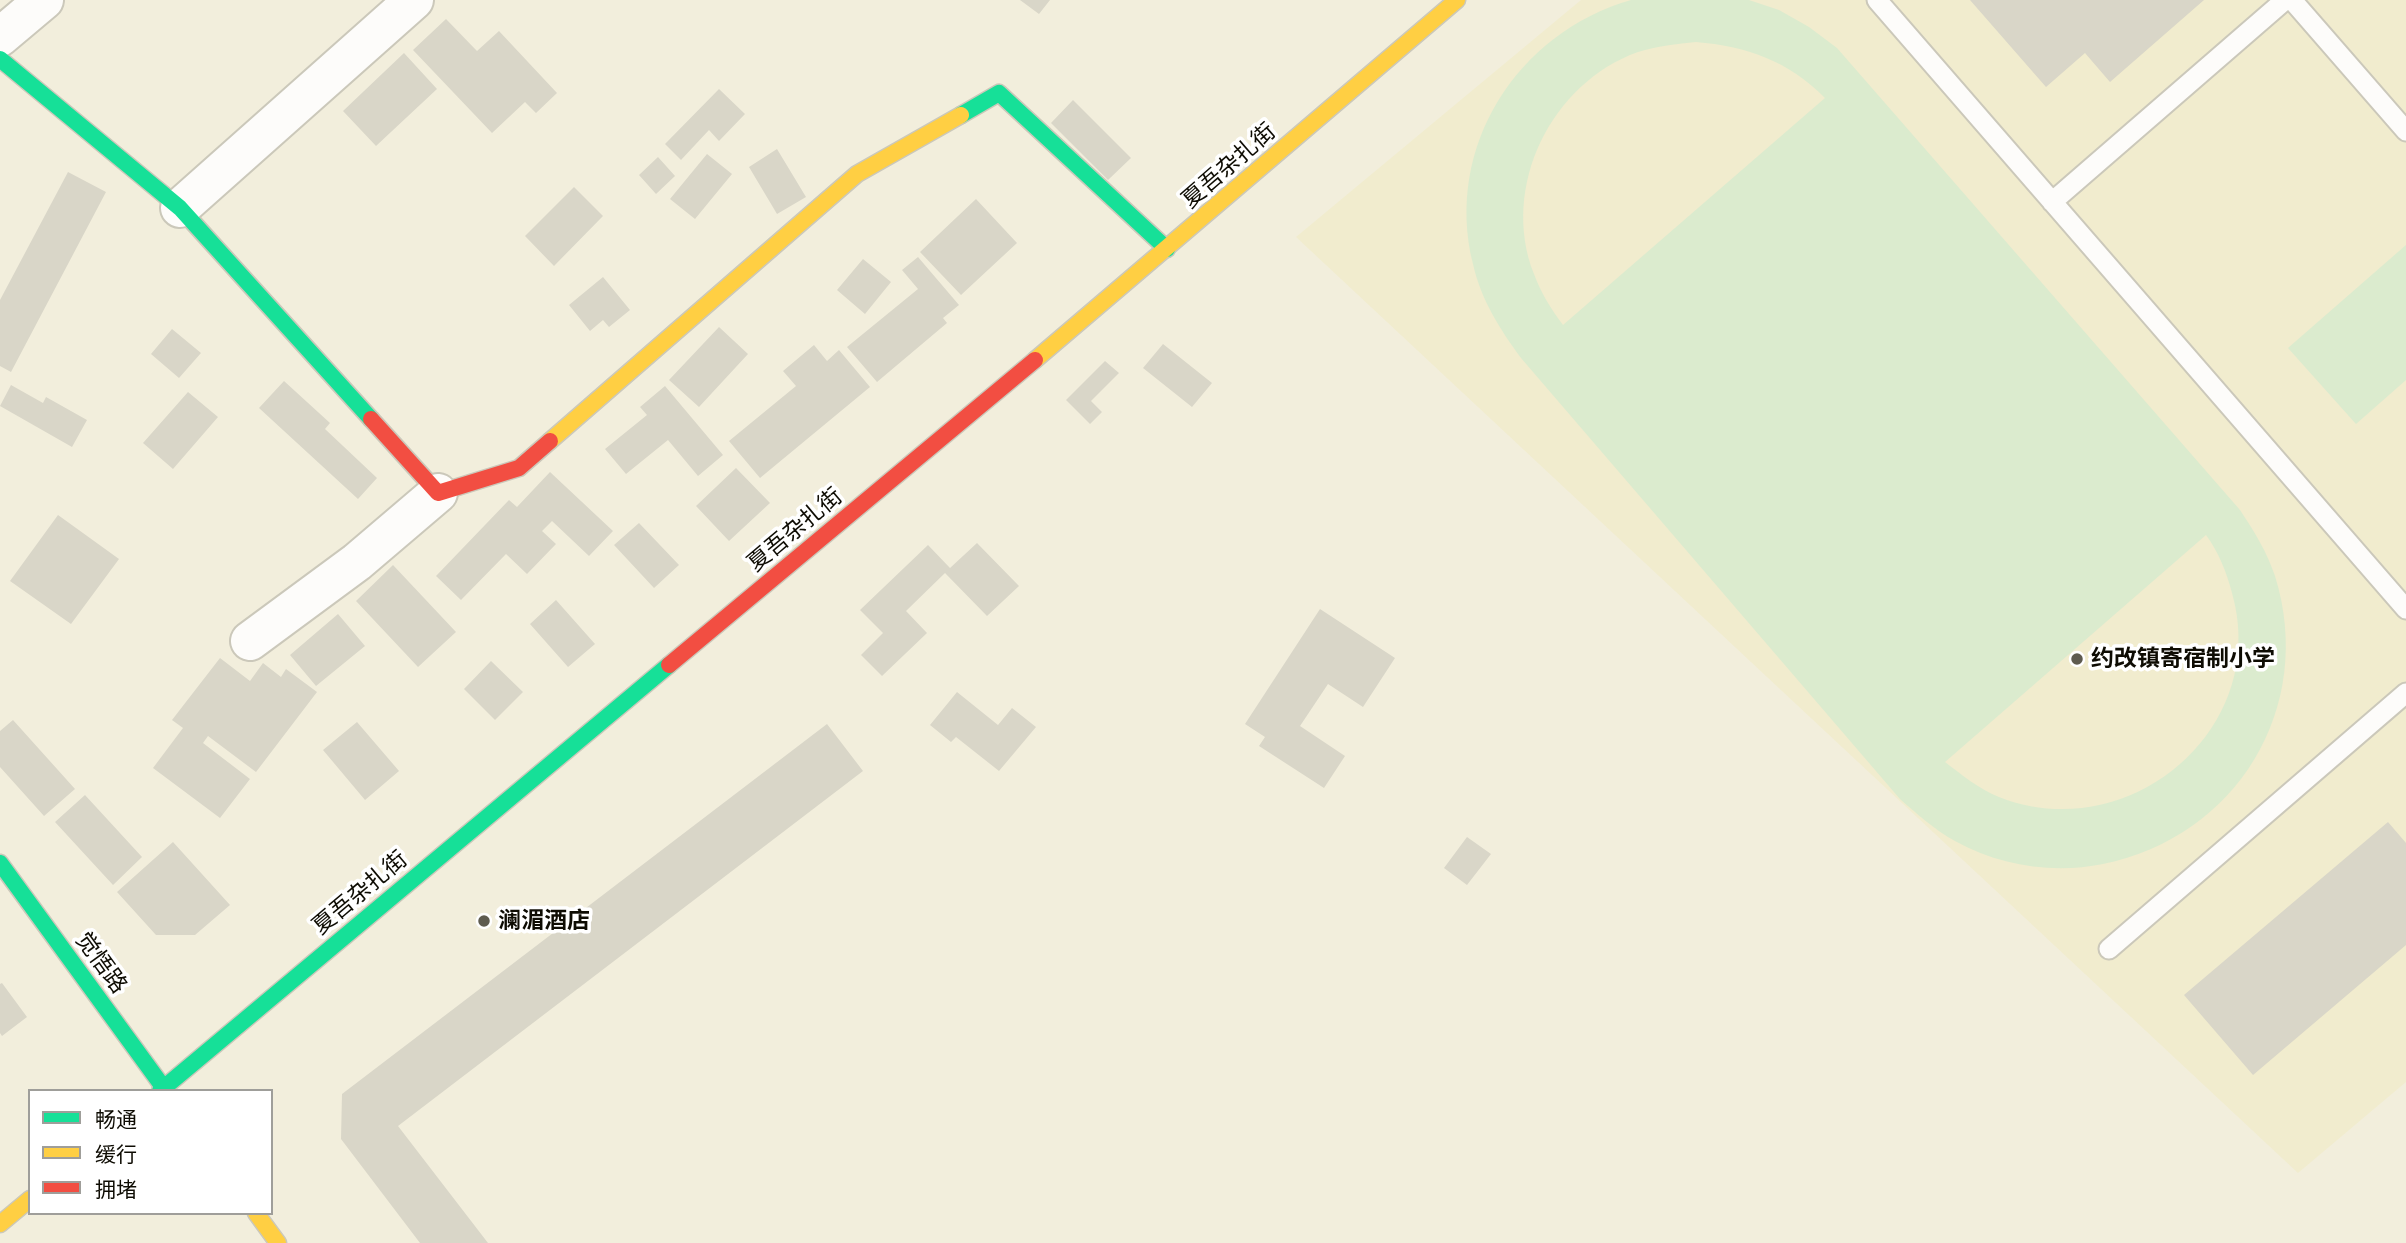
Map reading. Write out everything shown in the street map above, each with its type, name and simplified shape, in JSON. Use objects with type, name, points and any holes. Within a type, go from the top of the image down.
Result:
[{"type":"street","points":[[0,37],[44,0]]},
{"type":"street","points":[[180,208],[414,0]]},
{"type":"street","name":"夏吾杂扎街","points":[[164,1089],[1167,249],[1457,0]]},
{"type":"street","points":[[0,59],[180,208],[438,493]]},
{"type":"street","points":[[250,641],[357,562],[438,493],[519,468],[857,174],[999,93],[1167,249]]},
{"type":"street","name":"觉悟路","points":[[0,863],[162,1089]]},
{"type":"street","points":[[0,1224],[28,1201]]},
{"type":"street","points":[[257,1215],[278,1243]]},
{"type":"lane","points":[[1877,0],[2406,609]]},
{"type":"lane","points":[[2052,202],[2285,0]]},
{"type":"lane","points":[[2292,0],[2406,131]]},
{"type":"lane","points":[[2109,949],[2406,693]]},
{"type":"shaded area","name":"约改镇寄宿制小学","points":[[1581,0],[2406,0],[2406,1082],[2298,1173],[1296,237]]},
{"type":"green space","points":[[1631,0],[1749,0],[1779,10],[1809,27],[1837,48],[2240,510],[2260,542],[2275,576],[2285,625],[2284,672],[2274,718],[2255,759],[2227,796],[2192,826],[2151,849],[2103,864],[2065,868],[2027,866],[1990,857],[1940,832],[1900,799],[1521,358],[1492,314],[1476,277],[1467,220],[1469,178],[1480,138],[1498,100],[1523,67],[1554,39],[1590,16]],"holes":[[[1696,42],[1732,47],[1766,58],[1797,74],[1825,98],[1563,325],[1537,281],[1525,241],[1524,207],[1529,174],[1541,142],[1558,113],[1580,88],[1607,67],[1645,50]],[[2206,535],[2218,555],[2230,585],[2238,643],[2230,690],[2209,731],[2178,766],[2140,791],[2095,806],[2048,808],[1992,794],[1945,762]]]},
{"type":"green space","points":[[2406,245],[2406,380],[2356,424],[2288,348]]},
{"type":"building","points":[[1020,0],[1050,0],[1039,14]]},
{"type":"building","points":[[1970,0],[2204,0],[2110,82],[2085,53],[2046,87]]},
{"type":"building","points":[[446,19],[477,51],[499,31],[557,93],[536,113],[525,102],[492,133],[413,50]]},
{"type":"building","points":[[404,53],[437,89],[376,146],[343,111]]},
{"type":"building","points":[[719,89],[745,114],[719,141],[709,130],[681,160],[665,144]]},
{"type":"building","points":[[1073,100],[1131,158],[1108,180],[1051,123]]},
{"type":"building","points":[[777,149],[806,197],[777,214],[749,167]]},
{"type":"building","points":[[707,154],[732,174],[695,219],[670,199]]},
{"type":"building","points":[[658,157],[675,176],[656,194],[639,175]]},
{"type":"building","points":[[68,172],[106,192],[11,372],[0,366],[0,300]]},
{"type":"building","points":[[574,187],[603,216],[554,266],[525,236]]},
{"type":"building","points":[[976,199],[1017,243],[961,295],[920,252]]},
{"type":"building","points":[[918,257],[959,305],[943,318],[947,323],[877,382],[847,347],[918,289],[902,270]]},
{"type":"building","points":[[863,259],[891,282],[865,314],[837,290]]},
{"type":"building","points":[[603,277],[630,310],[609,327],[603,320],[590,331],[569,305]]},
{"type":"building","points":[[719,327],[748,354],[699,407],[669,380]]},
{"type":"building","points":[[172,329],[201,353],[179,378],[151,354]]},
{"type":"building","points":[[1163,344],[1212,383],[1192,407],[1143,368]]},
{"type":"building","points":[[814,345],[827,361],[839,350],[870,387],[760,478],[729,441],[796,386],[783,371]]},
{"type":"building","points":[[1105,361],[1119,373],[1091,401],[1102,412],[1090,424],[1066,400]]},
{"type":"building","points":[[284,381],[330,423],[325,429],[377,478],[358,499],[259,408]]},
{"type":"building","points":[[11,385],[43,403],[46,397],[87,420],[72,447],[0,406]]},
{"type":"building","points":[[665,386],[723,455],[698,476],[668,440],[626,474],[605,449],[647,415],[640,407]]},
{"type":"building","points":[[188,392],[218,417],[173,469],[143,443]]},
{"type":"building","points":[[736,468],[770,503],[729,541],[696,506]]},
{"type":"building","points":[[550,472],[613,531],[589,556],[552,521],[542,531],[556,544],[527,574],[506,554],[461,600],[436,576],[509,500],[517,507]]},
{"type":"building","points":[[58,515],[119,559],[71,624],[10,581]]},
{"type":"building","points":[[639,523],[679,565],[654,588],[614,545]]},
{"type":"building","points":[[977,543],[1019,586],[987,616],[945,573],[906,611],[927,633],[882,676],[861,655],[883,633],[860,610],[928,545],[950,568]]},
{"type":"building","points":[[393,565],[456,632],[418,667],[356,601]]},
{"type":"building","points":[[556,600],[595,644],[568,667],[530,624]]},
{"type":"building","points":[[1320,609],[1395,658],[1363,707],[1328,684],[1300,726],[1345,756],[1324,788],[1259,746],[1265,737],[1245,724]]},
{"type":"building","points":[[338,614],[365,646],[316,686],[290,655]]},
{"type":"building","points":[[220,658],[250,681],[263,663],[281,677],[286,669],[317,692],[256,772],[208,736],[203,743],[250,779],[220,818],[153,768],[183,728],[172,720]]},
{"type":"building","points":[[491,661],[523,692],[495,720],[464,689]]},
{"type":"building","points":[[957,692],[998,725],[1012,708],[1036,727],[999,771],[956,737],[951,742],[930,725]]},
{"type":"building","points":[[13,720],[75,789],[44,816],[0,767],[0,731]]},
{"type":"building","points":[[357,722],[399,771],[365,800],[323,750]]},
{"type":"building","points":[[827,724],[863,771],[398,1126],[488,1243],[420,1243],[341,1139],[342,1094]]},
{"type":"building","points":[[85,795],[142,857],[113,885],[55,822]]},
{"type":"building","points":[[2388,822],[2406,843],[2406,945],[2253,1075],[2184,995]]},
{"type":"building","points":[[1467,837],[1491,854],[1467,885],[1444,868]]},
{"type":"building","points":[[173,842],[230,905],[195,935],[156,935],[117,892]]},
{"type":"building","points":[[2,983],[27,1017],[2,1036],[0,984]]},
{"type":"traffic: fast","points":[[0,59],[180,208],[371,419]]},
{"type":"traffic: fast","points":[[961,115],[999,93],[1167,249]]},
{"type":"traffic: fast","points":[[162,1089],[669,665]]},
{"type":"traffic: fast","points":[[0,863],[165,1089]]},
{"type":"traffic: slow","points":[[1035,360],[1457,0]]},
{"type":"traffic: slow","points":[[550,441],[857,174],[961,115]]},
{"type":"traffic: slow","points":[[0,1224],[28,1201]]},
{"type":"traffic: slow","points":[[257,1215],[278,1243]]},
{"type":"traffic: jam","points":[[669,665],[1035,360]]},
{"type":"traffic: jam","points":[[371,419],[438,493],[519,468],[550,441]]},
{"type":"place","name":"约改镇寄宿制小学","points":[[2077,659]]},
{"type":"place","name":"澜湄酒店","points":[[484,921]]}]
